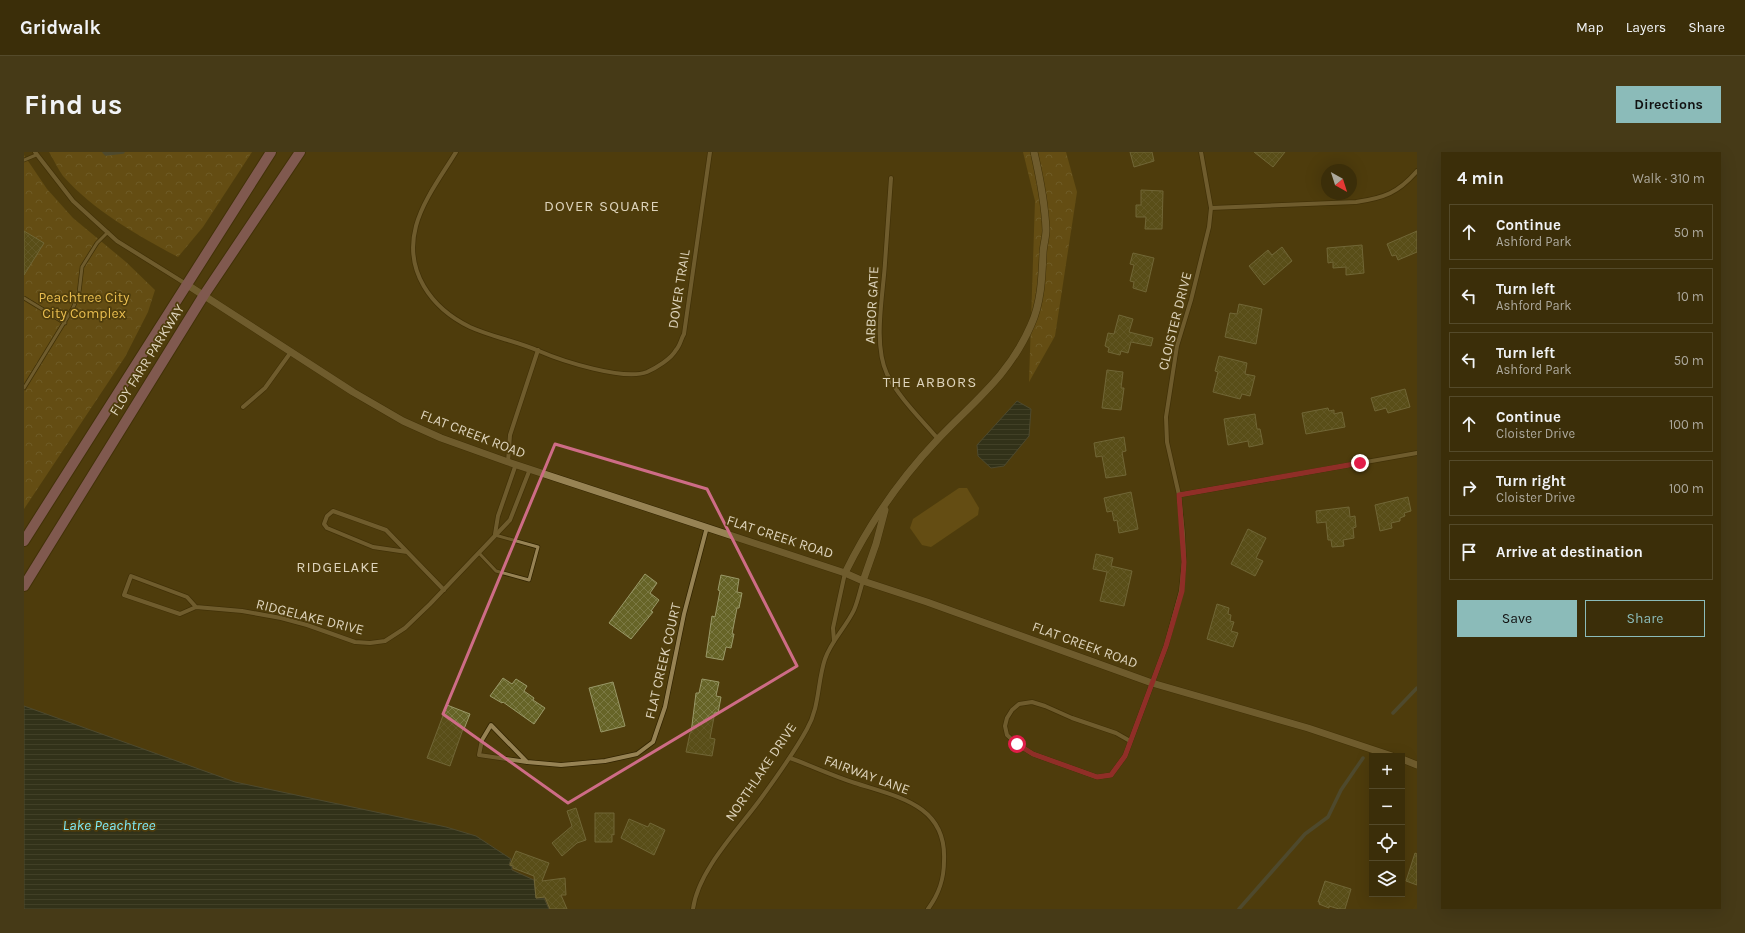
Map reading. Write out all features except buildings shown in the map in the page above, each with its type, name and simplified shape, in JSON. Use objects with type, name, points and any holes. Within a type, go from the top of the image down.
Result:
[{"type":"main road","name":"FLOY FARR PARKWAY","points":[[24,541],[271,152]]},
{"type":"main road","name":"FLOY FARR PARKWAY","points":[[24,586],[204,295],[300,152]]},
{"type":"street","name":"DOVER TRAIL","points":[[456,152],[424,205],[416,225],[413,241],[414,260],[419,276],[427,293],[440,307],[454,318],[471,327],[580,364],[626,375],[647,372],[662,363],[676,351],[684,334],[710,152]]},
{"type":"street","name":"NORTHLAKE DRIVE","points":[[834,641],[833,628],[846,573],[868,529],[886,506],[901,481],[938,439],[992,386],[1004,372],[1032,325],[1039,300],[1046,232],[1045,202],[1034,152]]},
{"type":"street","name":"CLOISTER DRIVE","points":[[1130,741],[1116,733],[1032,702],[1019,704],[1012,710],[1007,718],[1005,726],[1007,735],[1017,744],[1033,754],[1097,777],[1111,775],[1125,756],[1166,646],[1182,591],[1184,562],[1179,495],[1167,442],[1166,417],[1178,346],[1203,251],[1211,208],[1202,152]]},
{"type":"street","points":[[36,153],[73,201],[117,241],[186,284]]},
{"type":"street","points":[[1211,208],[1356,202],[1373,199],[1382,197],[1400,188],[1417,171]]},
{"type":"street","name":"ARBOR GATE","points":[[891,178],[881,313],[880,346],[882,360],[887,374],[897,390],[938,439]]},
{"type":"street","name":"FLAT CREEK ROAD","points":[[186,284],[291,352],[403,421],[441,438],[512,463],[846,573],[862,581],[927,602],[1152,683],[1308,728],[1383,753]]},
{"type":"street","points":[[495,535],[498,516],[512,463],[510,435],[538,350]]},
{"type":"street","points":[[243,407],[265,388],[291,352]]},
{"type":"street","points":[[1179,495],[1417,453]]},
{"type":"street","name":"RIDGELAKE DRIVE","points":[[196,607],[187,597],[131,576],[124,595],[180,614],[196,607],[242,611],[281,618],[355,642],[370,643],[385,641],[405,628],[444,590],[510,520],[530,469]]},
{"type":"street","name":"NORTHLAKE DRIVE","points":[[693,909],[694,898],[711,864],[763,797],[790,758],[808,727],[815,711],[819,694],[820,675],[826,658],[834,641],[854,609],[862,581],[876,544],[886,506]]},
{"type":"street","points":[[407,552],[373,547],[327,528],[324,524],[327,516],[333,511],[386,530],[444,590]]},
{"type":"street","name":"FLAT CREEK COURT","points":[[527,762],[491,725],[482,740],[479,755],[527,762],[561,765],[605,761],[637,754],[653,742],[665,708],[684,614],[707,527]]},
{"type":"street","name":"FAIRWAY LANE","points":[[790,758],[855,783],[894,795],[923,810],[933,819],[940,829],[943,842],[944,875],[940,889],[928,909]]},
{"type":"street","points":[[1405,760],[1417,765]]},
{"type":"lane","points":[[24,160],[36,153]]},
{"type":"lane","points":[[24,388],[73,308],[79,293],[82,267],[97,242],[108,232]]},
{"type":"lane","points":[[24,298],[65,323]]},
{"type":"lane","points":[[479,553],[496,571],[529,580],[538,547],[495,535]]},
{"type":"highlighted area","points":[[555,444],[707,489],[797,666],[568,803],[443,714]]},
{"type":"green space","points":[[49,152],[252,152],[203,227],[178,257],[132,231],[88,200],[63,176]]},
{"type":"green space","points":[[1023,152],[1066,152],[1077,192],[1055,336],[1029,382],[1035,201]]},
{"type":"green space","name":"Peachtree City City Complex","points":[[24,155],[47,189],[73,218],[126,262],[155,290],[148,312],[125,357],[24,509]]},
{"type":"green space","points":[[959,488],[967,488],[979,508],[978,515],[931,547],[922,545],[910,528],[913,519]]},
{"type":"water","points":[[1017,401],[1031,409],[1029,436],[1004,466],[991,468],[978,456],[977,445]]},
{"type":"water","name":"Lake Peachtree","points":[[24,706],[235,782],[446,827],[476,836],[511,859],[509,865],[512,867],[512,870],[534,880],[536,898],[544,898],[549,909],[24,909]]},
{"type":"waterway","points":[[104,152],[106,154],[123,152]]},
{"type":"waterway","points":[[1393,713],[1417,688]]},
{"type":"waterway","points":[[1239,909],[1305,834],[1328,817],[1341,790],[1363,758]]},
{"type":"district","name":"DOVER SQUARE","points":[[602,206]]},
{"type":"district","name":"THE ARBORS","points":[[930,382]]},
{"type":"district","name":"RIDGELAKE","points":[[338,567]]},
{"type":"route","points":[[1017,744],[1033,754],[1097,777],[1111,775],[1118,767],[1125,756],[1166,646],[1182,591],[1184,562],[1179,495],[1360,463]]}]
